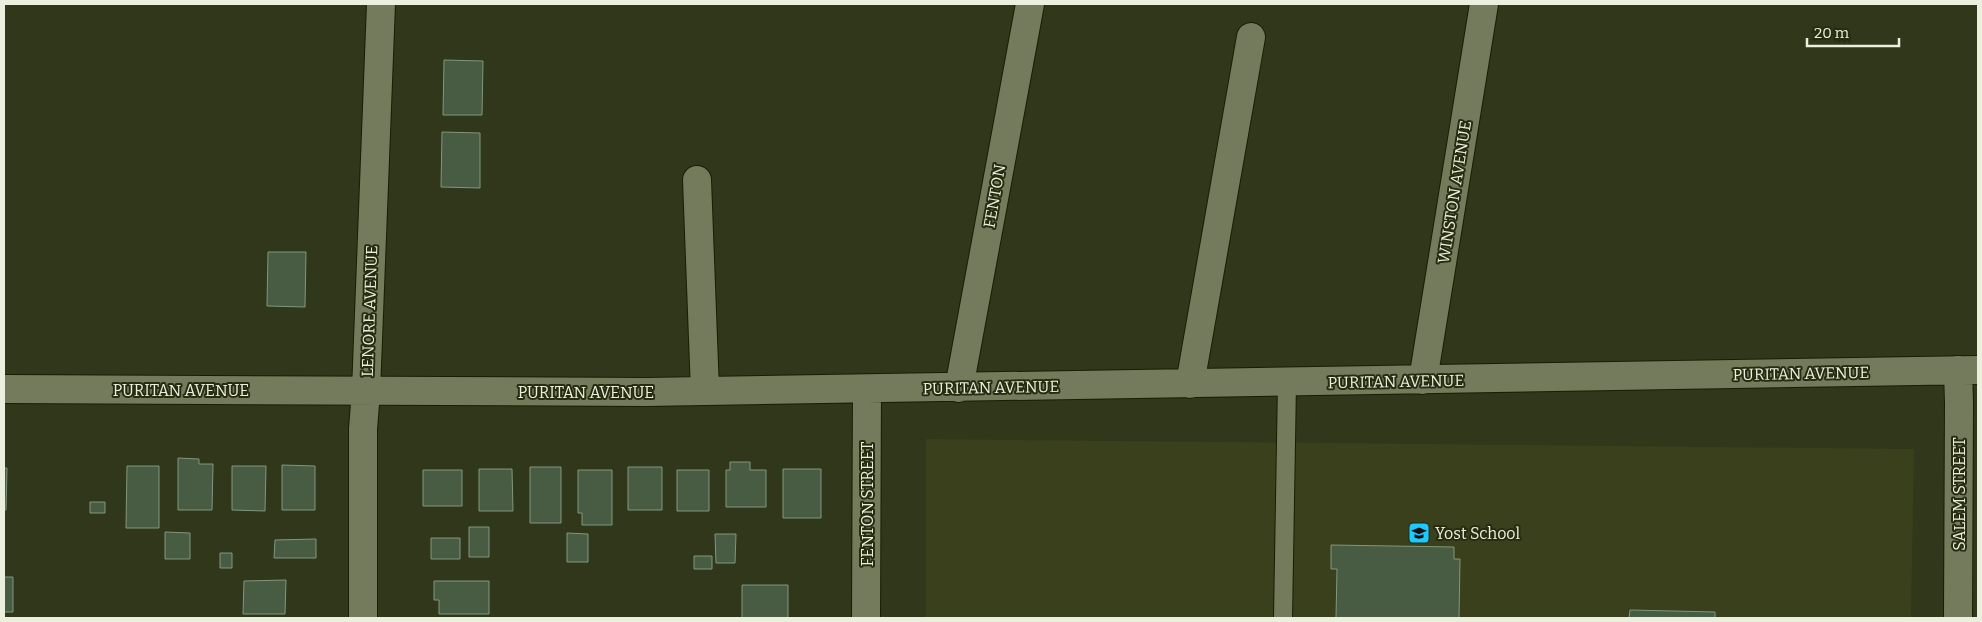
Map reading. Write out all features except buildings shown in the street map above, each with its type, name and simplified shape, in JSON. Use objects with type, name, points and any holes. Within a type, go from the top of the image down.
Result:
[{"type":"street","name":"LENORE AVENUE","points":[[363,618],[363,429],[381,4]]},
{"type":"street","name":"FENTON","points":[[959,388],[1030,4]]},
{"type":"street","name":"WINSTON AVENUE","points":[[1423,380],[1484,4]]},
{"type":"street","points":[[1190,384],[1251,37]]},
{"type":"street","points":[[697,180],[705,392]]},
{"type":"street","name":"PURITAN AVENUE","points":[[4,389],[705,392],[1968,370]]},
{"type":"street","name":"SALEM STREET","points":[[1958,618],[1959,404],[1968,370]]},
{"type":"street","name":"FENTON STREET","points":[[866,618],[867,389]]},
{"type":"lane","points":[[1283,618],[1287,382]]},
{"type":"shaded area","name":"Yost School","points":[[926,439],[1914,449],[1911,618],[926,618]]},
{"type":"place","name":"Yost School","points":[[1419,533]]}]
